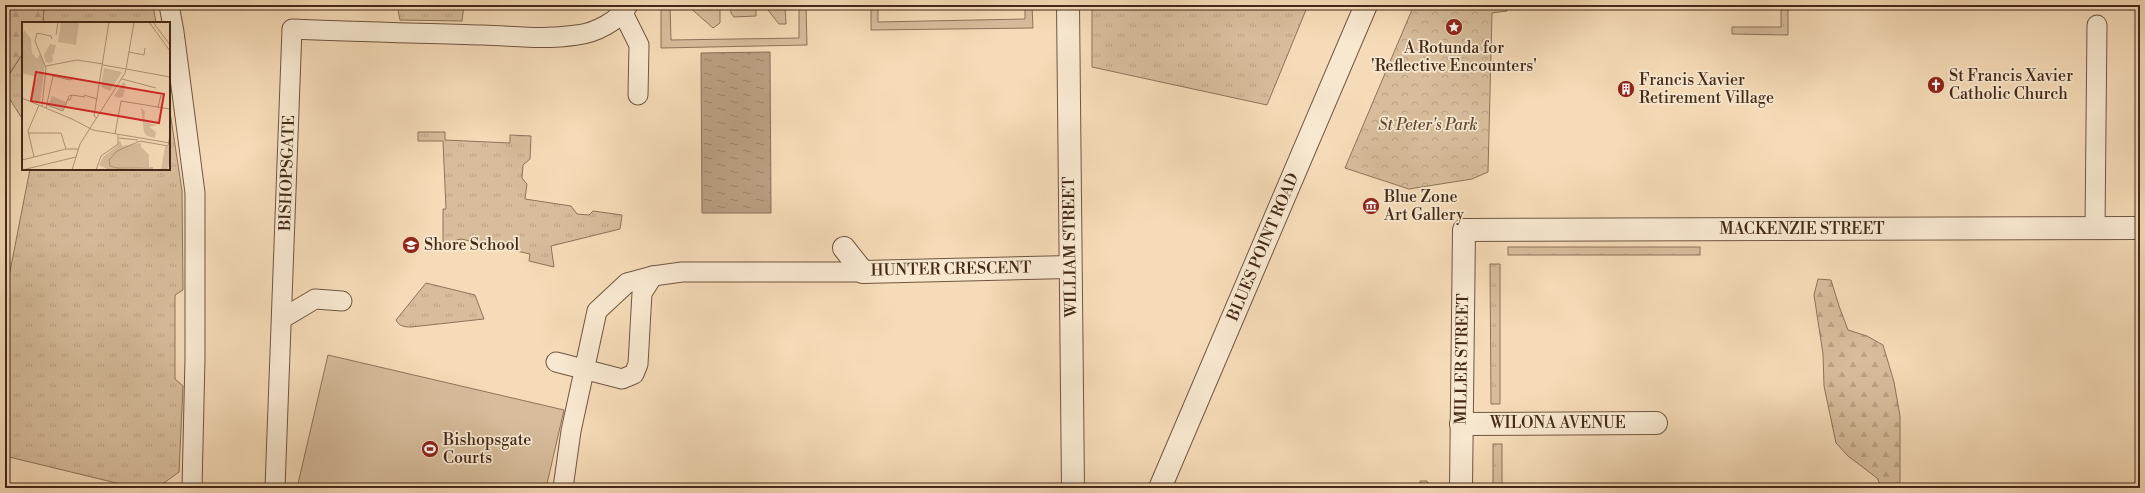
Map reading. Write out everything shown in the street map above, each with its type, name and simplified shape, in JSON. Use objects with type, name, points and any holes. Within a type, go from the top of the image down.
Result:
[{"type":"street","name":"WILLIAM STREET","points":[[1068,5],[1073,488]]},
{"type":"street","name":"BLUES POINT ROAD","points":[[1160,488],[1366,5]]},
{"type":"street","name":"MACKENZIE STREET","points":[[1464,230],[2140,228]]},
{"type":"street","name":"MILLER STREET","points":[[1461,488],[1460,424],[1464,230]]},
{"type":"street","name":"HUNTER CRESCENT","points":[[844,248],[863,272],[1070,267]]},
{"type":"street","name":"WILONA AVENUE","points":[[1460,424],[1656,423]]},
{"type":"lane","points":[[169,5],[174,32],[194,193],[195,358],[192,488]]},
{"type":"lane","points":[[625,9],[639,45],[638,95]]},
{"type":"lane","name":"BISHOPSGATE","points":[[275,488],[283,318],[292,29],[374,33],[484,35],[534,39],[579,35],[604,26],[625,9]]},
{"type":"lane","points":[[2095,228],[2097,25]]},
{"type":"lane","points":[[563,488],[571,431],[597,311],[627,283],[653,276],[682,272],[863,272]]},
{"type":"lane","points":[[556,362],[622,379],[634,374],[638,364],[642,293],[653,276]]},
{"type":"lane","points":[[283,318],[315,299],[342,301]]},
{"type":"green space","points":[[5,5],[44,5],[43,22],[22,22],[22,54],[5,80]]},
{"type":"green space","points":[[44,5],[153,5],[156,22],[43,22]]},
{"type":"green space","points":[[397,5],[464,5],[462,21],[400,20]]},
{"type":"green space","points":[[661,5],[670,5],[671,40],[799,38],[799,5],[806,5],[807,45],[661,48]]},
{"type":"green space","points":[[687,5],[720,5],[720,23],[713,28]]},
{"type":"green space","points":[[730,5],[756,5],[756,16],[734,17],[731,13]]},
{"type":"green space","points":[[767,5],[785,5],[786,24],[779,24],[768,10]]},
{"type":"green space","points":[[871,5],[878,5],[878,22],[1025,19],[1025,5],[1032,5],[1033,28],[871,30]]},
{"type":"green space","points":[[1092,5],[1308,5],[1267,105],[1092,67]]},
{"type":"green space","name":"St Peter's Park","points":[[1414,5],[1507,5],[1507,11],[1492,13],[1488,172],[1472,179],[1409,189],[1345,168]]},
{"type":"green space","points":[[1781,5],[1788,5],[1788,35],[1732,34],[1732,27],[1781,27]]},
{"type":"green space","points":[[22,55],[22,118],[7,92],[6,86],[10,74]]},
{"type":"green space","points":[[170,112],[182,191],[183,290],[175,295],[175,379],[183,386],[179,472],[157,488],[137,488],[5,456],[5,297],[30,170],[170,170]]},
{"type":"green space","points":[[418,132],[445,132],[445,140],[510,143],[510,135],[531,136],[530,159],[523,165],[522,178],[527,184],[525,199],[571,206],[577,214],[589,215],[593,211],[622,215],[620,229],[551,246],[554,267],[529,261],[530,254],[461,239],[443,244],[443,209],[446,209],[443,141],[418,141]]},
{"type":"green space","points":[[1508,247],[1700,247],[1700,255],[1508,255]]},
{"type":"green space","points":[[1490,264],[1500,264],[1500,404],[1491,404]]},
{"type":"green space","points":[[1818,279],[1831,280],[1848,330],[1867,336],[1883,345],[1894,382],[1900,416],[1900,488],[1882,488],[1877,478],[1848,456],[1836,443],[1824,386],[1823,354],[1814,295]]},
{"type":"green space","points":[[426,283],[475,295],[484,319],[411,327],[400,325],[396,320]]},
{"type":"green space","name":"Bishopsgate Courts","points":[[328,355],[564,410],[546,488],[297,488]]},
{"type":"green space","points":[[1493,444],[1502,444],[1502,488],[1493,488]]},
{"type":"green space","points":[[1420,481],[1427,481],[1430,488],[1420,488]]},
{"type":"water","points":[[770,52],[771,213],[702,213],[701,53]]},
{"type":"place","name":"A Rotunda for 'Reflective Encounters'","points":[[1454,27]]},
{"type":"place","name":"St Francis Xavier Catholic Church","points":[[1936,85]]},
{"type":"place","name":"Francis Xavier Retirement Village","points":[[1626,89]]},
{"type":"place","name":"Blue Zone Art Gallery","points":[[1371,206]]},
{"type":"place","name":"Shore School","points":[[411,245]]},
{"type":"place","name":"Bishopsgate Courts","points":[[430,449]]}]
